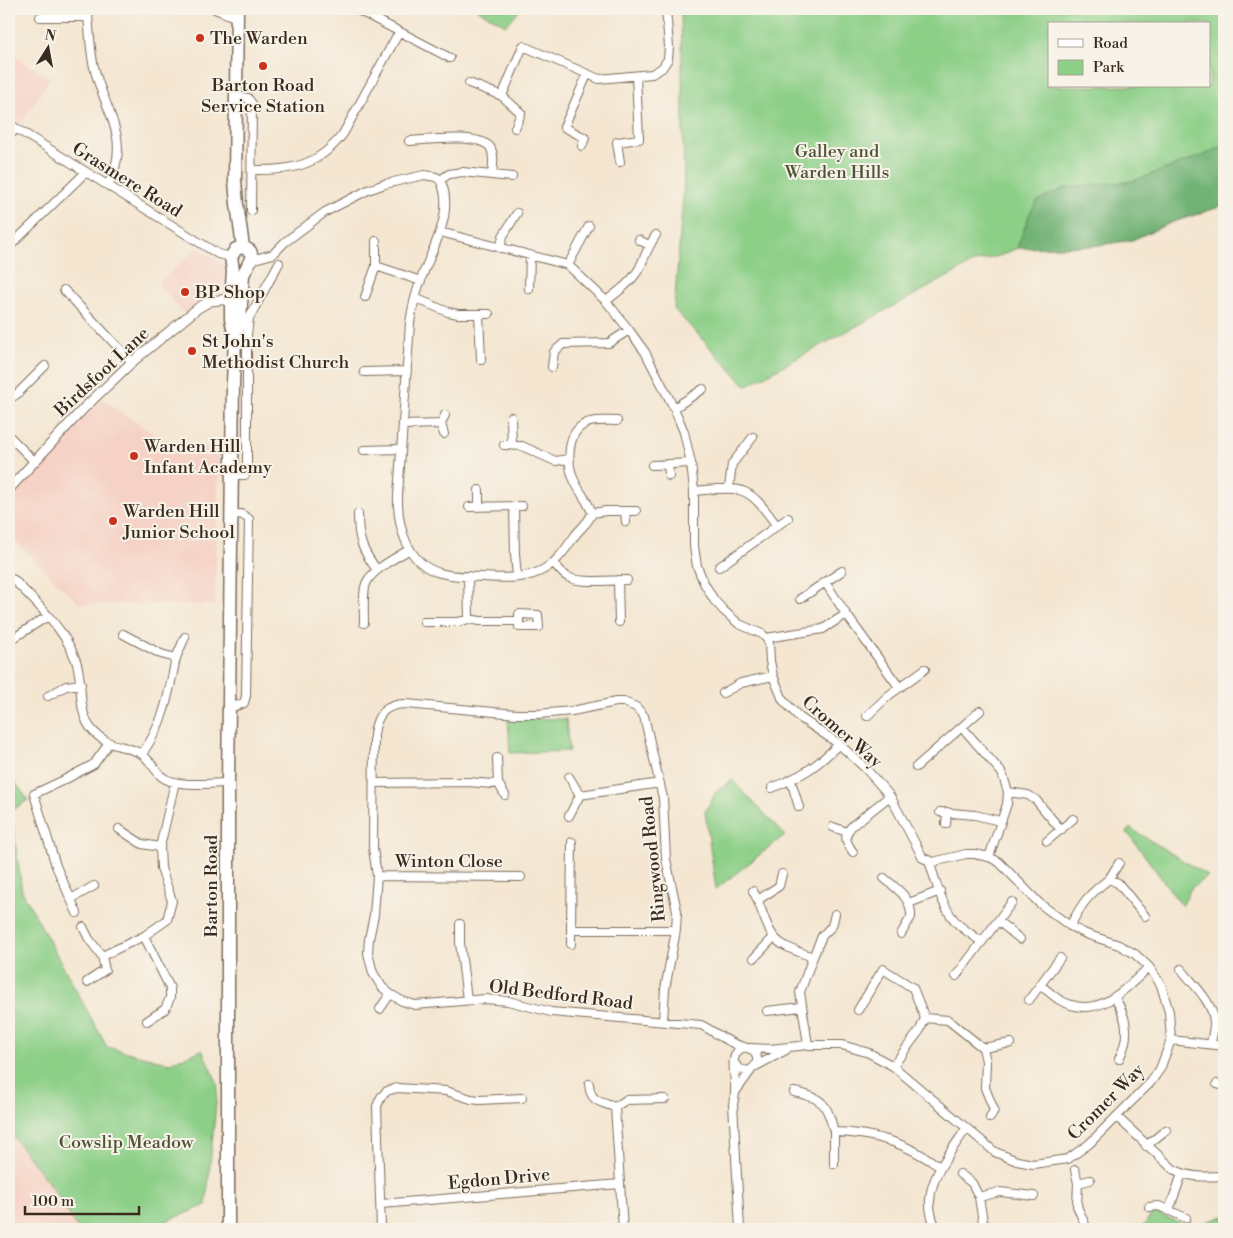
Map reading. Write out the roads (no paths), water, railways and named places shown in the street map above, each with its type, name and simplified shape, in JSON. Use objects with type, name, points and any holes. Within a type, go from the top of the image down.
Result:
[{"type":"highway","points":[[237,13],[235,181],[243,247]]},
{"type":"highway","points":[[243,247],[250,251],[250,263],[240,268],[232,260],[236,249],[243,247]]},
{"type":"highway","name":"Barton Road","points":[[228,1229],[228,783],[235,340],[231,319],[232,260]]},
{"type":"highway","name":"Barton Road","points":[[235,340],[240,319],[243,275],[250,263]]},
{"type":"street","points":[[215,9],[237,13]]},
{"type":"street","points":[[356,9],[450,58]]},
{"type":"street","points":[[502,96],[523,46],[599,79],[652,74],[662,68],[668,59],[666,9]]},
{"type":"street","points":[[40,17],[89,13],[94,67],[116,126],[119,149],[115,172],[108,185]]},
{"type":"street","points":[[252,170],[289,169],[310,162],[334,146],[343,134],[399,32]]},
{"type":"street","points":[[582,146],[585,138],[564,127],[587,75]]},
{"type":"street","points":[[620,162],[617,142],[639,139],[636,76]]},
{"type":"street","points":[[469,83],[502,96],[521,113],[515,128]]},
{"type":"street","points":[[236,96],[248,98],[252,104],[251,212]]},
{"type":"street","name":"Grasmere Road","points":[[9,124],[218,254],[232,260]]},
{"type":"street","points":[[9,136],[16,129]]},
{"type":"street","points":[[422,131],[422,140]]},
{"type":"street","points":[[409,141],[477,140],[490,147],[492,153],[492,174]]},
{"type":"street","points":[[9,247],[86,172]]},
{"type":"street","points":[[440,180],[454,173],[492,174],[512,177]]},
{"type":"street","points":[[250,263],[273,254],[285,242],[325,212],[368,190],[424,175],[436,176],[440,180],[445,193],[446,206],[440,232],[415,298],[410,323],[398,507],[401,529],[410,549],[417,559],[433,570],[441,573],[468,576],[517,577],[532,575],[554,563],[564,552],[574,535],[587,523],[592,513],[590,505],[575,483],[571,472],[570,459],[575,432],[582,425],[591,421],[604,425],[617,421]]},
{"type":"street","points":[[500,248],[503,236],[517,213]]},
{"type":"street","points":[[568,265],[581,233],[588,226]]},
{"type":"street","points":[[440,232],[568,265],[606,301],[629,330],[644,352],[674,408],[684,432],[691,462],[694,491],[694,547],[697,566],[714,600],[724,611],[739,624],[762,634],[766,638],[823,629],[846,614]]},
{"type":"street","points":[[606,301],[633,278],[640,268],[649,245],[656,234]]},
{"type":"street","points":[[639,240],[649,245]]},
{"type":"street","points":[[365,297],[376,266],[376,241]]},
{"type":"street","points":[[529,289],[530,255]]},
{"type":"street","points":[[233,475],[245,475],[248,472],[248,322],[251,313],[279,263]]},
{"type":"street","points":[[376,266],[421,281]]},
{"type":"street","points":[[261,277],[269,281]]},
{"type":"street","points":[[64,290],[132,362]]},
{"type":"street","points":[[415,298],[448,312],[458,314],[489,314]]},
{"type":"street","name":"Birdsfoot Lane","points":[[9,489],[84,408],[132,362],[198,308],[210,301],[231,299]]},
{"type":"street","points":[[479,314],[481,360]]},
{"type":"street","points":[[552,367],[554,352],[563,344],[609,343],[629,330]]},
{"type":"street","points":[[9,399],[17,394],[45,366]]},
{"type":"street","points":[[364,372],[407,372]]},
{"type":"street","points":[[688,388],[694,396]]},
{"type":"street","points":[[674,408],[703,390]]},
{"type":"street","points":[[444,434],[441,424],[445,414]]},
{"type":"street","points":[[511,417],[508,445],[531,449],[547,459],[555,461],[570,459]]},
{"type":"street","points":[[403,425],[441,424]]},
{"type":"street","points":[[9,436],[34,462]]},
{"type":"street","points":[[729,488],[732,464],[753,437]]},
{"type":"street","points":[[364,450],[401,449]]},
{"type":"street","points":[[652,465],[691,462]]},
{"type":"street","points":[[668,464],[669,476]]},
{"type":"street","points":[[694,491],[729,488],[742,490],[752,495],[778,526]]},
{"type":"street","points":[[479,490],[479,507]]},
{"type":"street","points":[[469,507],[518,506],[515,554],[517,577]]},
{"type":"street","points":[[625,511],[626,522]]},
{"type":"street","points":[[592,513],[636,511]]},
{"type":"street","points":[[230,706],[244,703],[246,696],[249,520],[241,514],[233,515]]},
{"type":"street","points":[[358,514],[361,546],[377,570]]},
{"type":"street","points":[[720,567],[788,518]]},
{"type":"street","points":[[364,623],[365,588],[368,579],[377,570],[410,549]]},
{"type":"street","points":[[554,563],[562,573],[570,578],[579,580],[627,580]]},
{"type":"street","points":[[800,599],[842,571]]},
{"type":"street","points":[[232,572],[248,573]]},
{"type":"street","points":[[468,576],[469,619]]},
{"type":"street","points":[[9,578],[14,580],[48,616],[66,639],[76,659],[81,684],[82,709],[92,730],[108,743],[142,754],[163,777],[175,782],[228,783]]},
{"type":"street","points":[[618,580],[618,622]]},
{"type":"street","points":[[825,582],[846,614],[900,687]]},
{"type":"street","points":[[9,641],[48,616]]},
{"type":"street","points":[[424,622],[458,622],[469,619],[480,621],[519,621]]},
{"type":"street","points":[[123,634],[161,654],[176,658]]},
{"type":"street","points":[[142,754],[159,726],[166,709],[176,658],[185,637]]},
{"type":"street","name":"Cromer Way","points":[[766,638],[769,643],[773,676],[784,700],[799,717],[839,744],[890,796],[923,858],[929,861],[944,903],[954,920],[982,942]]},
{"type":"street","points":[[867,716],[888,696],[925,669]]},
{"type":"street","points":[[723,693],[741,683],[773,676]]},
{"type":"street","points":[[48,696],[66,686],[81,684]]},
{"type":"street","name":"Ringwood Road","points":[[560,712],[624,702],[636,707],[644,716],[663,798],[666,859],[677,911],[676,930],[668,965],[663,1022]]},
{"type":"street","name":"Old Bedford Road","points":[[560,712],[517,714],[397,704],[380,713],[375,724],[374,734],[373,848],[377,876],[374,915],[368,953],[372,973],[382,987],[390,994],[402,1001],[415,1005],[485,999],[508,1001],[551,1012],[700,1025],[725,1041],[747,1048]]},
{"type":"street","points":[[916,767],[980,711]]},
{"type":"street","points":[[929,861],[933,862],[966,854],[989,857],[1007,804],[1008,792],[1002,773],[962,727]]},
{"type":"street","points":[[77,913],[56,866],[34,794],[94,764],[108,743]]},
{"type":"street","points":[[772,788],[791,780],[822,762],[839,744]]},
{"type":"street","points":[[497,758],[498,782],[505,795]]},
{"type":"street","points":[[569,777],[580,795],[569,816]]},
{"type":"street","points":[[791,780],[799,807]]},
{"type":"street","points":[[102,956],[144,936],[167,920],[172,901],[161,868],[160,847],[175,782]]},
{"type":"street","points":[[374,783],[468,782],[492,784],[498,782]]},
{"type":"street","name":"Ringwood Road","points":[[580,795],[660,783]]},
{"type":"street","points":[[1008,792],[1028,795],[1036,800],[1061,830]]},
{"type":"street","points":[[853,852],[846,842],[847,832],[853,824],[890,796]]},
{"type":"street","points":[[946,824],[944,812],[974,815],[1000,821]]},
{"type":"street","points":[[1047,841],[1073,819]]},
{"type":"street","points":[[834,827],[847,832]]},
{"type":"street","points":[[119,829],[142,844],[160,847]]},
{"type":"street","points":[[571,944],[572,842]]},
{"type":"street","name":"Cromer Way","points":[[747,1048],[842,1045],[869,1053],[893,1066],[995,1152],[1018,1162],[1033,1164],[1068,1159],[1089,1144],[1156,1076],[1160,1069],[1171,1040],[1169,1012],[1161,985],[1149,967],[1135,954],[1119,945],[1086,934],[1070,926],[1039,903],[999,862],[989,857]]},
{"type":"street","points":[[1070,926],[1082,903],[1089,894],[1109,879],[1119,863]]},
{"type":"street","points":[[758,900],[779,886],[782,874]]},
{"type":"street","name":"Winton Close","points":[[377,876],[521,877]]},
{"type":"street","points":[[884,878],[904,895],[909,903],[912,917],[900,934]]},
{"type":"street","points":[[1109,879],[1118,883],[1145,916]]},
{"type":"street","points":[[71,899],[94,886]]},
{"type":"street","points":[[752,891],[758,900],[774,937],[786,946],[813,957]]},
{"type":"street","points":[[909,903],[940,891]]},
{"type":"street","points":[[956,976],[1012,902]]},
{"type":"street","points":[[808,1045],[800,992],[822,936],[832,926],[835,914]]},
{"type":"street","points":[[998,921],[1020,939]]},
{"type":"street","points":[[460,924],[460,943],[467,1000]]},
{"type":"street","points":[[83,927],[89,939],[102,956],[105,970],[87,982]]},
{"type":"street","points":[[571,930],[676,930]]},
{"type":"street","points":[[144,936],[170,988],[170,998],[165,1008],[147,1021]]},
{"type":"street","points":[[754,958],[774,937]]},
{"type":"street","points":[[1029,1000],[1060,958]]},
{"type":"street","points":[[1040,985],[1058,999],[1071,1005],[1085,1007],[1100,1005],[1115,998],[1149,967]]},
{"type":"street","points":[[858,1010],[883,969],[913,988],[925,1018],[920,1030],[893,1066]]},
{"type":"street","points":[[1182,969],[1204,996],[1213,1014],[1214,1024],[1211,1043]]},
{"type":"street","points":[[380,1009],[390,994]]},
{"type":"street","points":[[1115,998],[1122,1009],[1127,1025],[1124,1049],[1119,1060]]},
{"type":"street","points":[[767,1011],[802,1007]]},
{"type":"street","points":[[925,1018],[948,1020],[983,1048],[986,1061],[985,1088],[994,1110],[990,1118]]},
{"type":"street","points":[[1171,1040],[1211,1043],[1224,1046]]},
{"type":"street","points":[[725,1041],[734,1061],[740,1069],[748,1070],[753,1068]]},
{"type":"street","points":[[983,1048],[1011,1043]]},
{"type":"street","points":[[736,1091],[758,1060],[757,1056],[747,1048],[738,1050],[734,1061],[736,1091],[733,1104],[740,1229]]},
{"type":"street","name":"Cromer Way","points":[[753,1068],[790,1048]]},
{"type":"street","points":[[589,1084],[590,1094],[594,1099],[615,1107]]},
{"type":"street","points":[[381,1229],[377,1106],[381,1097],[387,1091],[397,1088],[446,1091],[480,1100],[522,1098]]},
{"type":"street","points":[[794,1092],[812,1095],[822,1102],[829,1112],[834,1132],[834,1164]]},
{"type":"street","points":[[615,1107],[626,1100],[665,1099]]},
{"type":"street","points":[[615,1107],[623,1229]]},
{"type":"street","points":[[1117,1117],[1146,1146],[1173,1169],[1182,1174],[1198,1177],[1224,1176]]},
{"type":"street","points":[[937,1229],[930,1218],[930,1189],[940,1167],[966,1129]]},
{"type":"street","points":[[1146,1146],[1166,1130]]},
{"type":"street","points":[[834,1132],[860,1132],[883,1138],[925,1156],[940,1167]]},
{"type":"street","points":[[1075,1170],[1078,1183],[1077,1206],[1087,1229]]},
{"type":"street","points":[[960,1174],[972,1183],[979,1197],[984,1222],[989,1229]]},
{"type":"street","points":[[1169,1210],[1182,1174]]},
{"type":"street","points":[[1078,1183],[1090,1180]]},
{"type":"street","name":"Egdon Drive","points":[[381,1204],[620,1184]]},
{"type":"street","points":[[979,1197],[1000,1192],[1034,1196]]},
{"type":"street","points":[[1149,1207],[1159,1206],[1186,1218]]},
{"type":"street","points":[[842,1228],[857,1229]]},
{"type":"place","name":"The Warden","points":[[200,38]]},
{"type":"place","name":"Barton Road Service Station","points":[[263,66]]},
{"type":"place","name":"BP Shop","points":[[185,292]]},
{"type":"place","name":"St John's Methodist Church","points":[[192,351]]},
{"type":"place","name":"Warden Hill Infant Academy","points":[[134,456]]},
{"type":"place","name":"Warden Hill Junior School","points":[[113,521]]},
{"type":"park label","name":"Galley and Warden Hills","points":[[837,161]]},
{"type":"park label","name":"Cowslip Meadow","points":[[126,1142]]}]
